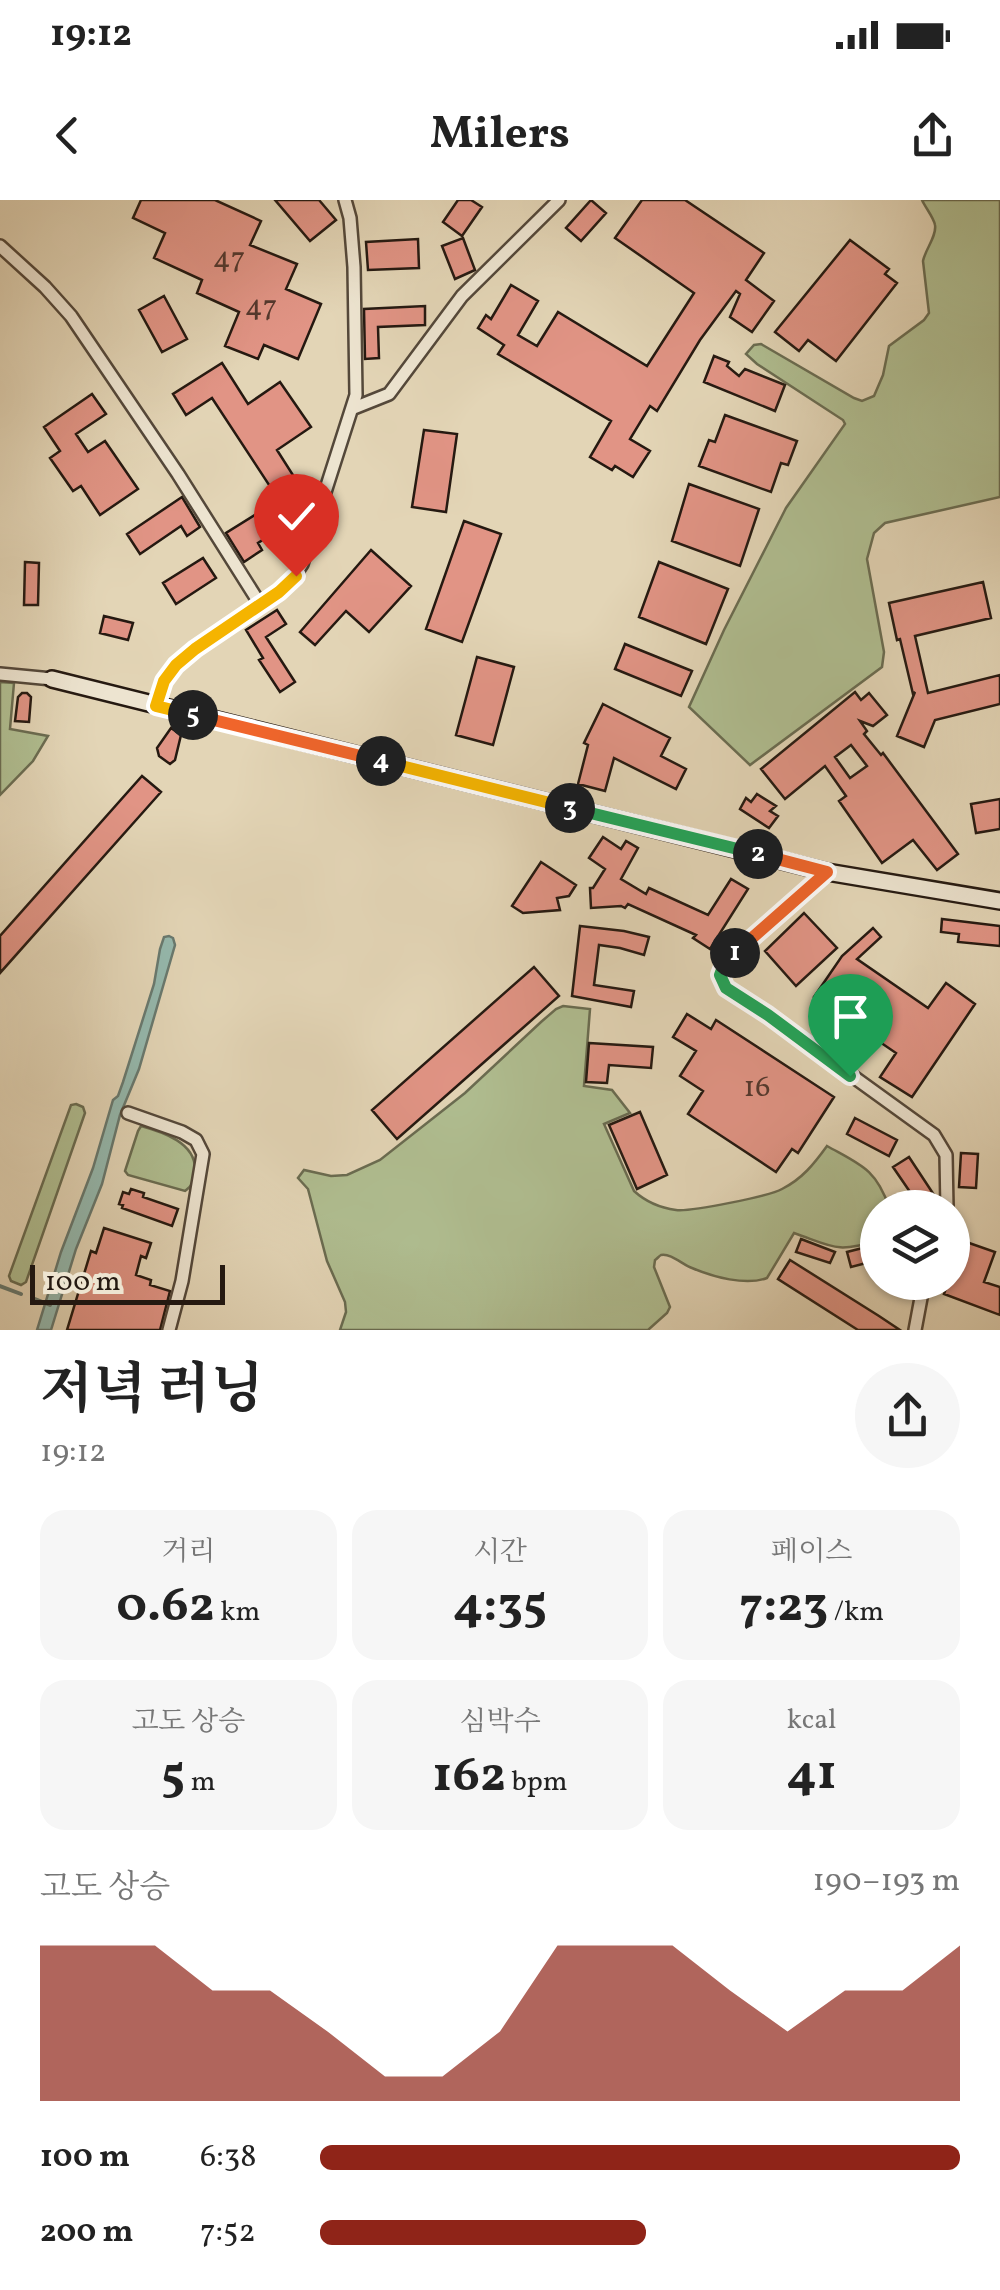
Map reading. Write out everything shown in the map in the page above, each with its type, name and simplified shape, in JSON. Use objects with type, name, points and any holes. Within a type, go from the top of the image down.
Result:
[{"type":"street","points":[[156,706],[164,681],[176,665],[288,585],[302,564],[354,408],[354,267],[345,200]]},
{"type":"street","points":[[354,408],[389,394],[462,296],[559,200]]},
{"type":"street","points":[[0,246],[71,316],[260,604]]},
{"type":"street","points":[[0,674],[52,678],[827,872],[1000,901]]},
{"type":"street","points":[[827,872],[724,964],[720,975],[726,988],[934,1136],[946,1155],[946,1190]]},
{"type":"street","points":[[128,1113],[182,1132],[196,1140],[203,1154],[182,1281],[169,1330]]},
{"type":"street","points":[[915,1330],[921,1300]]},
{"type":"green space","points":[[922,200],[1000,200],[1000,497],[885,523],[874,533],[867,559],[884,652],[882,667],[750,765],[689,707],[786,508],[845,424],[746,354],[754,345],[761,344],[854,398],[862,401],[874,396],[889,346],[929,313],[923,261],[935,225]]},
{"type":"green space","points":[[0,682],[14,683],[10,729],[48,736],[33,761],[0,795]]},
{"type":"green space","points":[[556,1009],[590,1009],[584,1086],[612,1090],[630,1113],[604,1124],[638,1195],[676,1210],[762,1196],[796,1181],[827,1146],[866,1169],[882,1190],[860,1190],[860,1245],[835,1247],[794,1233],[767,1278],[749,1281],[710,1274],[661,1255],[654,1267],[670,1307],[648,1330],[340,1330],[345,1302],[327,1261],[308,1189],[298,1178],[304,1170],[347,1175],[380,1160],[465,1093]]},
{"type":"green space","points":[[76,1104],[85,1113],[26,1282],[21,1285],[9,1276],[71,1105]]},
{"type":"green space","points":[[141,1126],[168,1135],[190,1153],[195,1177],[185,1191],[125,1171]]},
{"type":"water","points":[[169,936],[175,945],[102,1184],[76,1249],[51,1330],[37,1330],[113,1100],[123,1082],[154,984],[164,937]]},
{"type":"building","points":[[141,200],[215,200],[261,221],[250,245],[297,264],[286,289],[321,304],[298,359],[264,345],[258,359],[225,346],[239,312],[197,293],[202,280],[154,258],[165,233],[133,218]]},
{"type":"building","points":[[275,200],[319,200],[336,220],[310,241]]},
{"type":"building","points":[[458,200],[471,200],[482,207],[462,236],[443,222]]},
{"type":"building","points":[[591,200],[606,213],[581,241],[566,228]]},
{"type":"building","points":[[642,200],[685,200],[764,253],[746,280],[774,301],[752,332],[730,317],[740,294],[736,291],[700,340],[657,411],[650,406],[630,439],[650,451],[633,477],[590,457],[611,421],[498,354],[504,345],[478,328],[486,315],[491,319],[511,285],[538,301],[518,335],[537,346],[558,312],[647,366],[694,293],[615,238]]},
{"type":"building","points":[[463,238],[475,270],[455,279],[442,246]]},
{"type":"building","points":[[418,239],[419,268],[368,270],[366,242]]},
{"type":"building","points":[[850,240],[889,269],[885,274],[897,283],[836,361],[808,340],[799,351],[775,332]]},
{"type":"building","points":[[164,296],[187,339],[162,352],[139,310]]},
{"type":"building","points":[[425,306],[425,325],[378,327],[379,358],[365,359],[364,309]]},
{"type":"building","points":[[714,356],[729,362],[727,366],[739,376],[745,369],[785,385],[775,411],[704,382]]},
{"type":"building","points":[[222,363],[248,404],[280,382],[311,427],[277,450],[298,483],[289,488],[305,513],[258,543],[262,550],[244,562],[226,533],[279,500],[212,398],[186,415],[173,394]]},
{"type":"building","points":[[92,394],[106,414],[76,434],[88,452],[105,441],[138,489],[100,515],[81,486],[73,491],[50,458],[60,451],[44,427]]},
{"type":"building","points":[[725,415],[797,441],[788,465],[781,463],[771,492],[699,466],[709,440],[715,442]]},
{"type":"building","points":[[424,430],[457,434],[446,512],[412,507]]},
{"type":"building","points":[[689,484],[759,509],[740,566],[672,541]]},
{"type":"building","points":[[182,497],[200,527],[187,536],[181,526],[140,554],[127,534]]},
{"type":"building","points":[[464,521],[501,534],[462,642],[426,629]]},
{"type":"building","points":[[371,550],[411,586],[369,632],[346,611],[315,645],[300,632]]},
{"type":"building","points":[[203,558],[216,578],[176,604],[163,583]]},
{"type":"building","points":[[25,562],[39,563],[38,605],[24,605]]},
{"type":"building","points":[[659,562],[728,589],[706,644],[639,617]]},
{"type":"building","points":[[983,582],[991,618],[915,636],[928,693],[1000,675],[1000,704],[935,720],[924,747],[897,736],[915,692],[889,603]]},
{"type":"building","points":[[277,610],[286,624],[266,637],[295,682],[280,692],[259,660],[263,658],[246,630]]},
{"type":"building","points":[[104,616],[133,623],[128,640],[100,633]]},
{"type":"building","points":[[625,644],[692,671],[681,696],[615,669]]},
{"type":"building","points":[[477,657],[514,667],[493,745],[456,735]]},
{"type":"building","points":[[855,692],[861,700],[869,693],[887,715],[873,726],[860,721],[867,731],[864,734],[883,753],[958,854],[937,870],[913,840],[882,863],[839,801],[846,796],[825,766],[785,799],[761,769]],"holes":[[[851,745],[867,766],[850,778],[835,757]]]},
{"type":"building","points":[[22,693],[31,697],[29,722],[15,721]]},
{"type":"building","points":[[603,704],[670,738],[661,756],[686,769],[676,789],[614,758],[605,791],[578,784],[588,745],[584,743]]},
{"type":"building","points":[[171,728],[181,735],[175,760],[170,764],[159,756],[157,748]]},
{"type":"building","points":[[142,776],[161,792],[0,973],[0,936]]},
{"type":"building","points":[[757,794],[776,806],[770,811],[778,816],[769,828],[740,809],[746,798],[751,802]]},
{"type":"building","points":[[1000,799],[1000,829],[976,833],[971,804]]},
{"type":"building","points":[[603,837],[621,849],[626,841],[638,848],[621,879],[646,894],[649,888],[708,915],[731,879],[748,889],[710,949],[693,938],[696,935],[628,904],[625,908],[591,908],[590,888],[605,869],[589,858]]},
{"type":"building","points":[[541,862],[576,885],[569,896],[557,898],[560,910],[523,913],[512,906]]},
{"type":"building","points":[[804,913],[837,948],[796,986],[765,951]]},
{"type":"building","points":[[942,919],[1000,926],[1000,946],[958,942],[959,934],[941,932]]},
{"type":"building","points":[[580,926],[649,937],[644,955],[599,945],[594,985],[634,991],[631,1007],[572,996]]},
{"type":"building","points":[[873,928],[881,937],[857,959],[928,1008],[946,983],[975,1004],[912,1097],[880,1077],[896,1053],[814,997],[842,956]]},
{"type":"building","points":[[534,967],[559,996],[397,1139],[372,1110]]},
{"type":"building","points":[[687,1014],[711,1029],[716,1020],[834,1097],[798,1153],[792,1149],[776,1172],[688,1114],[703,1091],[680,1076],[696,1051],[673,1037]]},
{"type":"building","points":[[589,1043],[653,1047],[651,1068],[609,1065],[607,1083],[586,1082]]},
{"type":"building","points":[[640,1112],[667,1175],[637,1189],[609,1125]]},
{"type":"building","points":[[855,1118],[897,1140],[889,1156],[847,1134]]},
{"type":"building","points":[[961,1153],[978,1154],[976,1188],[959,1187]]},
{"type":"building","points":[[909,1157],[931,1190],[909,1190],[893,1167]]},
{"type":"building","points":[[131,1189],[178,1209],[172,1226],[122,1208],[119,1204],[123,1192],[129,1194]]},
{"type":"building","points":[[104,1228],[151,1243],[146,1258],[141,1256],[136,1275],[151,1280],[150,1285],[170,1291],[160,1330],[67,1330],[91,1251],[96,1253]]},
{"type":"building","points":[[801,1239],[835,1252],[830,1263],[796,1252]]},
{"type":"building","points":[[970,1243],[995,1252],[984,1282],[1000,1287],[1000,1315],[960,1300],[970,1300]]},
{"type":"building","points":[[860,1249],[860,1265],[851,1267],[847,1252]]},
{"type":"building","points":[[790,1260],[900,1330],[858,1330],[778,1279]]},
{"type":"waterway","points":[[0,1286],[21,1294]]},
{"type":"waterway","points":[[35,1299],[50,1305]]},
{"type":"route","points":[[296,576],[176,665],[164,681],[156,706],[827,872],[724,964],[720,975],[726,988],[850,1076]]}]
